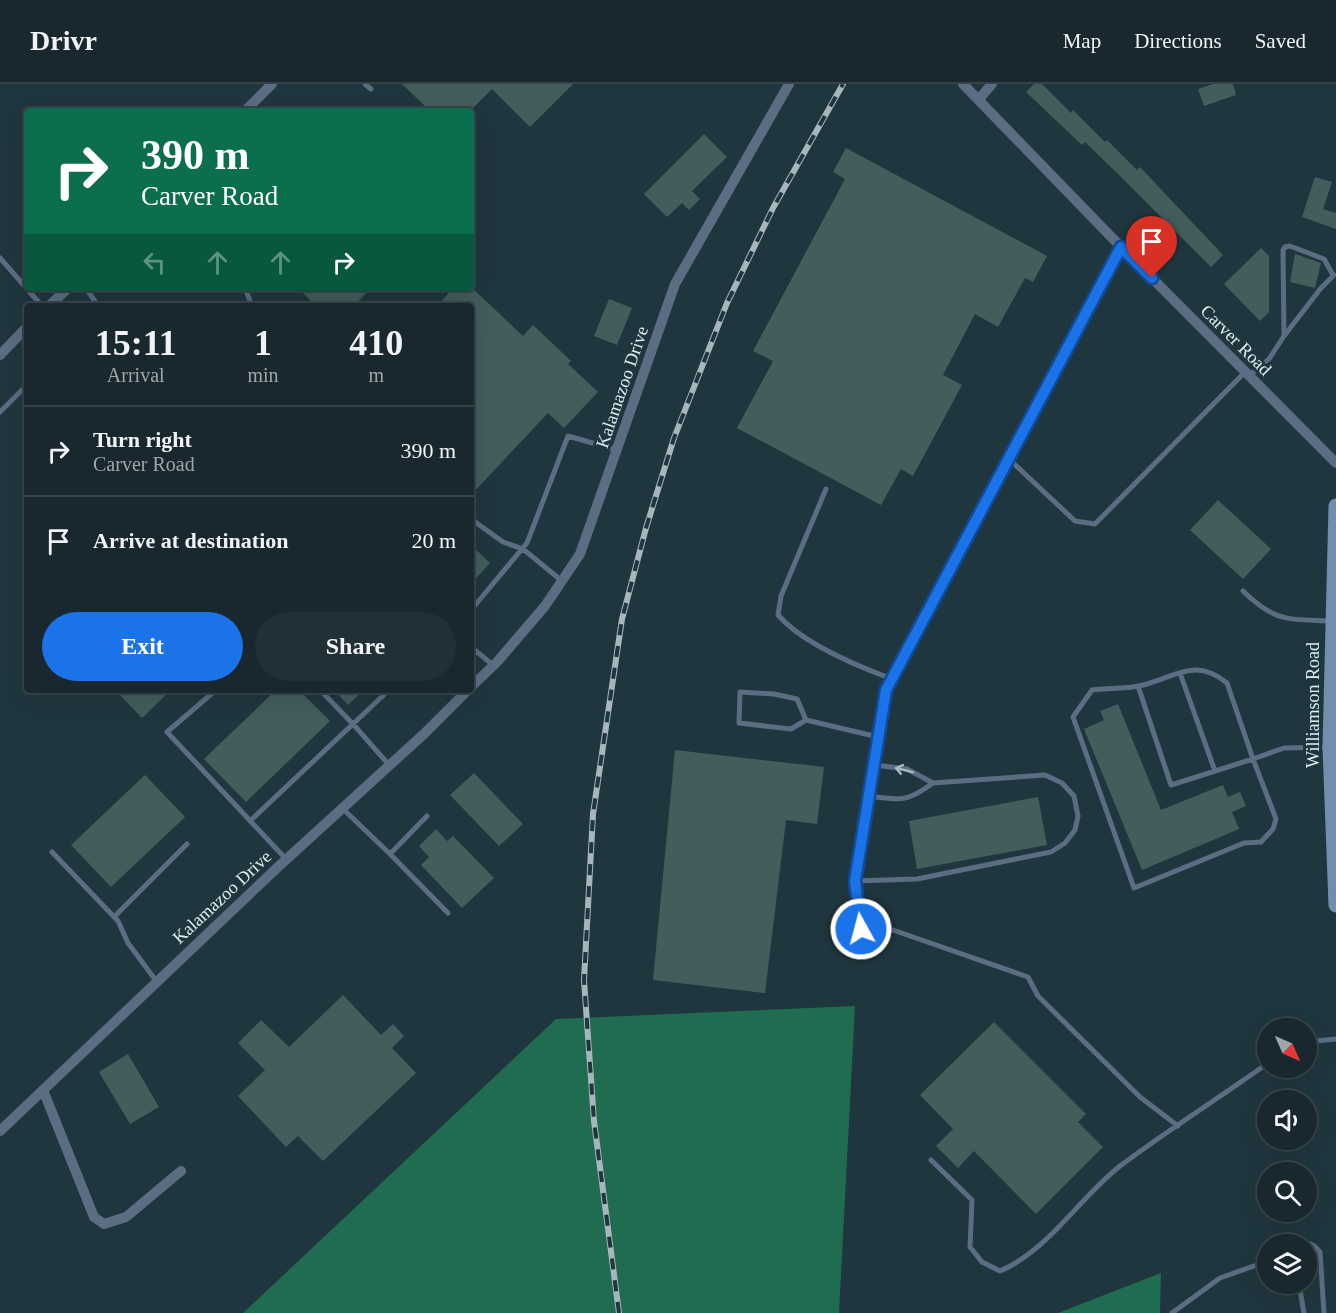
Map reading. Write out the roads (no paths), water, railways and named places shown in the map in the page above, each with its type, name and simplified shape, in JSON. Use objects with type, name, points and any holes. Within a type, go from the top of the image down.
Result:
[{"type":"main road","name":"Williamson Road","points":[[1336,506],[1334,682],[1330,747],[1335,827],[1336,905]]},
{"type":"street","points":[[248,108],[272,84]]},
{"type":"street","name":"Kalamazoo Drive","points":[[474,685],[545,606],[580,554],[675,284],[789,84]]},
{"type":"street","name":"Carver Road","points":[[963,84],[1336,464]]},
{"type":"street","points":[[979,99],[992,84]]},
{"type":"street","points":[[861,929],[855,881],[886,690],[1121,247]]},
{"type":"street","points":[[52,303],[65,291]]},
{"type":"street","points":[[0,355],[24,330]]},
{"type":"street","name":"Kalamazoo Drive","points":[[0,1131],[286,859],[466,693]]},
{"type":"street","points":[[43,1090],[94,1217],[104,1224],[126,1217],[181,1171]]},
{"type":"street","points":[[0,1117],[12,1119]]},
{"type":"lane","points":[[365,84],[371,89]]},
{"type":"lane","points":[[1008,458],[1075,521],[1095,524],[1247,374],[1269,359],[1284,336],[1334,275],[1324,259],[1290,246],[1283,250],[1284,336]]},
{"type":"lane","points":[[0,258],[24,285]]},
{"type":"lane","points":[[29,291],[39,303]]},
{"type":"lane","points":[[0,412],[24,388]]},
{"type":"lane","points":[[474,606],[527,543],[568,436],[616,450]]},
{"type":"lane","points":[[826,489],[781,596],[778,615],[787,625],[837,655],[892,679]]},
{"type":"lane","points":[[474,521],[503,542],[523,549],[562,581]]},
{"type":"lane","points":[[1243,591],[1258,605],[1277,617],[1333,621]]},
{"type":"lane","points":[[474,649],[493,665]]},
{"type":"lane","points":[[1195,668],[1218,676],[1227,683],[1276,819],[1273,829],[1260,842],[1244,843],[1134,888],[1073,717],[1092,690],[1138,686],[1180,673],[1195,668]]},
{"type":"lane","points":[[1180,673],[1215,771]]},
{"type":"lane","points":[[1138,686],[1171,785],[1284,748],[1330,747]]},
{"type":"lane","points":[[806,720],[797,699],[774,694],[740,692],[739,723],[791,729],[806,720],[878,737]]},
{"type":"lane","points":[[212,693],[167,732],[286,859]]},
{"type":"lane","points":[[323,693],[389,765]]},
{"type":"lane","points":[[250,821],[386,693]]},
{"type":"lane","points":[[874,765],[907,769],[933,783]]},
{"type":"lane","points":[[855,881],[917,879],[1051,852],[1065,843],[1075,830],[1078,816],[1074,796],[1062,783],[1045,775],[933,783],[916,795],[903,800],[869,796]]},
{"type":"lane","points":[[342,808],[448,913]]},
{"type":"lane","points":[[390,854],[427,816]]},
{"type":"lane","points":[[114,916],[187,844]]},
{"type":"lane","points":[[52,852],[114,916],[128,943],[157,982]]},
{"type":"lane","points":[[861,929],[890,929],[1028,977],[1038,996],[1140,1097],[1178,1126]]},
{"type":"lane","points":[[1317,1041],[1336,1039]]},
{"type":"lane","points":[[931,1160],[972,1200],[970,1247],[982,1262],[1000,1271],[1017,1264],[1119,1167],[1257,1071]]},
{"type":"lane","points":[[1317,1248],[1320,1252],[1324,1313]]},
{"type":"lane","points":[[1172,1313],[1220,1278],[1257,1265]]},
{"type":"lane","points":[[1301,1294],[1304,1313]]},
{"type":"railway","points":[[619,1313],[594,1121],[584,980],[593,814],[622,619],[646,528],[674,438],[727,303],[773,208],[843,84]]}]
